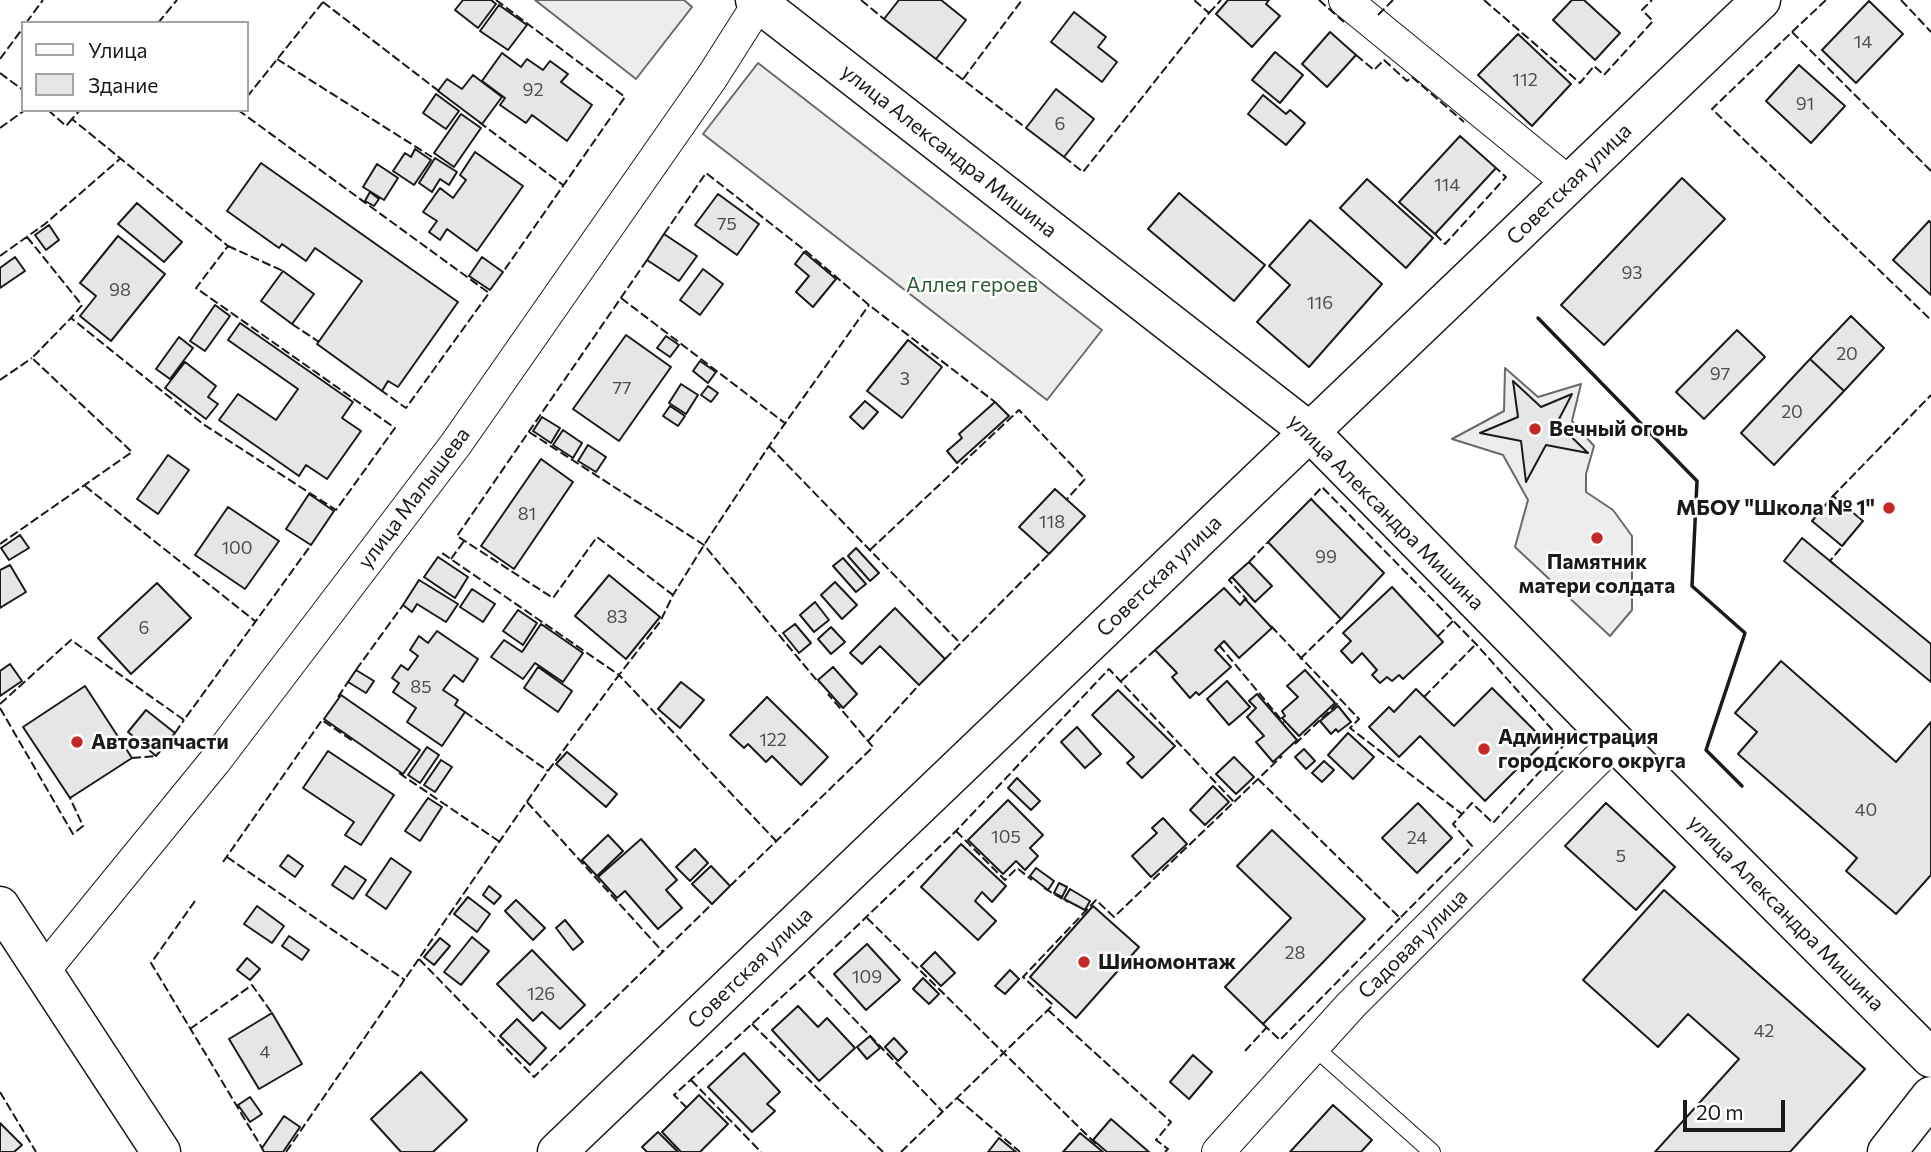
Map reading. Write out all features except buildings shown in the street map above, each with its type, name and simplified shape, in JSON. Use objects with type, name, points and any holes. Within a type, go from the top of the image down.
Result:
[{"type":"street","points":[[1346,0],[1570,183]]},
{"type":"street","name":"Советская улица","points":[[557,1152],[1761,0]]},
{"type":"street","name":"улица Александра Мишина","points":[[757,2],[1310,432],[1931,1058]]},
{"type":"street","name":"улица Малышева","points":[[42,973],[215,761],[456,444],[712,77],[757,2]]},
{"type":"street","name":"Садовая улица","points":[[1218,1152],[1351,1006],[1615,742]]},
{"type":"street","points":[[0,906],[161,1152]]},
{"type":"street","points":[[1887,1152],[1931,1096]]},
{"type":"lane","points":[[1314,1047],[1432,1152]]},
{"type":"shaded area","points":[[535,0],[684,0],[692,7],[636,79]]},
{"type":"shaded area","name":"Аллея героев","points":[[758,63],[1102,330],[1047,400],[703,134]]},
{"type":"shaded area","points":[[1505,368],[1538,397],[1581,384],[1572,421],[1594,446],[1586,474],[1586,492],[1613,510],[1632,536],[1632,610],[1610,636],[1515,547],[1528,500],[1503,455],[1452,439],[1504,411]]},
{"type":"fence","points":[[27,21],[43,0]]},
{"type":"fence","points":[[160,21],[177,0]]},
{"type":"fence","points":[[496,0],[625,97],[503,272]]},
{"type":"fence","points":[[861,0],[884,19]]},
{"type":"fence","points":[[963,79],[1022,0]]},
{"type":"fence","points":[[1064,157],[1083,172],[1209,13],[1194,0]]},
{"type":"fence","points":[[1209,13],[1221,0]]},
{"type":"fence","points":[[1319,0],[1344,22]]},
{"type":"fence","points":[[1378,15],[1393,0]]},
{"type":"fence","points":[[1484,0],[1580,83],[1594,66],[1604,75],[1653,21],[1642,10],[1652,0]]},
{"type":"fence","points":[[1792,32],[1826,0]]},
{"type":"fence","points":[[1901,0],[1931,32]]},
{"type":"fence","points":[[323,2],[440,92]]},
{"type":"fence","points":[[248,96],[323,2]]},
{"type":"fence","points":[[0,59],[21,31]]},
{"type":"fence","points":[[1931,171],[1792,32],[1712,109],[1931,320]]},
{"type":"fence","points":[[1356,55],[1374,70],[1384,60],[1407,81],[1412,77],[1464,122]]},
{"type":"fence","points":[[277,59],[432,157]]},
{"type":"fence","points":[[936,59],[1026,128]]},
{"type":"fence","points":[[0,73],[21,89]]},
{"type":"fence","points":[[0,128],[22,112]]},
{"type":"fence","points":[[50,112],[66,126],[72,119]]},
{"type":"fence","points":[[27,237],[82,305],[71,318],[203,424],[336,510],[395,428],[196,288],[228,246],[72,119],[78,112]]},
{"type":"fence","points":[[241,112],[489,293],[406,408],[382,391]]},
{"type":"fence","points":[[479,122],[563,185]]},
{"type":"fence","points":[[0,256],[45,224],[121,158]]},
{"type":"fence","points":[[1435,234],[1445,244],[1506,177],[1496,168]]},
{"type":"fence","points":[[664,234],[706,173],[807,252],[869,305],[995,402]]},
{"type":"fence","points":[[228,246],[283,271]]},
{"type":"fence","points":[[647,260],[457,536],[553,598],[597,537],[673,595]]},
{"type":"fence","points":[[621,298],[786,424]]},
{"type":"fence","points":[[777,842],[619,675],[660,622],[673,595],[769,446],[869,305]]},
{"type":"fence","points":[[0,544],[132,452],[32,358],[71,318]]},
{"type":"fence","points":[[292,324],[319,342]]},
{"type":"fence","points":[[0,380],[32,358]]},
{"type":"fence","points":[[1834,497],[1931,395]]},
{"type":"fence","points":[[870,550],[1019,410],[1085,479],[1067,499]]},
{"type":"fence","points":[[529,432],[704,545],[819,683]]},
{"type":"fence","points":[[769,446],[960,643]]},
{"type":"fence","points":[[85,486],[255,621]]},
{"type":"fence","points":[[1258,779],[1400,918],[1472,846],[1453,824],[1472,803],[1493,823],[1565,744],[1476,644],[1322,487],[1311,499]]},
{"type":"fence","points":[[451,559],[464,541]]},
{"type":"fence","points":[[1249,562],[1268,542]]},
{"type":"fence","points":[[1834,564],[1830,561],[1845,543]]},
{"type":"fence","points":[[0,704],[71,640],[184,720],[311,545]]},
{"type":"fence","points":[[286,1152],[548,771],[619,675],[442,553]]},
{"type":"fence","points":[[945,659],[1049,554]]},
{"type":"fence","points":[[1232,577],[1229,580],[1247,600]]},
{"type":"fence","points":[[356,670],[403,605]]},
{"type":"fence","points":[[1300,659],[1341,619]]},
{"type":"fence","points":[[1438,636],[1453,621]]},
{"type":"fence","points":[[1271,626],[1359,719],[1350,728],[1462,814]]},
{"type":"fence","points":[[1424,697],[1476,644]]},
{"type":"fence","points":[[1219,645],[1284,723]]},
{"type":"fence","points":[[1121,681],[1155,650]]},
{"type":"fence","points":[[687,1108],[674,1095],[809,972],[956,831],[1109,669],[1234,802]]},
{"type":"fence","points":[[338,697],[348,682]]},
{"type":"fence","points":[[868,741],[919,685]]},
{"type":"fence","points":[[730,886],[873,747],[828,694]]},
{"type":"fence","points":[[1295,744],[1341,700]]},
{"type":"fence","points":[[0,708],[73,834],[83,826],[70,798]]},
{"type":"fence","points":[[465,712],[548,771]]},
{"type":"fence","points":[[175,733],[184,720]]},
{"type":"fence","points":[[223,862],[322,720],[353,741]]},
{"type":"fence","points":[[132,758],[156,756]]},
{"type":"fence","points":[[901,1152],[1053,1005],[1023,977],[1096,900],[1114,917],[1282,756]]},
{"type":"fence","points":[[399,773],[500,842]]},
{"type":"fence","points":[[527,802],[663,952]]},
{"type":"fence","points":[[956,831],[1005,880],[1017,868],[1032,880]]},
{"type":"fence","points":[[227,857],[405,980]]},
{"type":"fence","points":[[1044,888],[1068,902]]},
{"type":"fence","points":[[195,901],[151,963],[262,1148]]},
{"type":"fence","points":[[419,959],[534,1077],[712,904]]},
{"type":"fence","points":[[867,918],[1096,1144]]},
{"type":"fence","points":[[1263,1024],[1280,1040],[1400,918]]},
{"type":"fence","points":[[809,972],[943,1112]]},
{"type":"fence","points":[[190,1029],[252,985],[272,1013]]},
{"type":"fence","points":[[1048,1010],[1171,1122],[1156,1140],[1168,1149],[1165,1152]]},
{"type":"fence","points":[[752,1024],[883,1152]]},
{"type":"fence","points":[[1245,1051],[1267,1027]]},
{"type":"fence","points":[[691,1080],[761,1152]]},
{"type":"fence","points":[[0,1092],[36,1152]]},
{"type":"fence","points":[[957,1098],[1020,1152]]},
{"type":"wall","points":[[1538,318],[1697,481],[1692,586],[1745,633],[1706,750],[1742,786]]},
{"type":"place","name":"Вечный огонь","points":[[1535,429]]},
{"type":"place","name":"МБОУ \"Школа № 1\"","points":[[1889,508]]},
{"type":"place","name":"Памятник матери солдата","points":[[1597,538]]},
{"type":"place","name":"Автозапчасти","points":[[77,742]]},
{"type":"place","name":"Администрация городского округа","points":[[1484,749]]},
{"type":"place","name":"Шиномонтаж","points":[[1084,962]]}]
